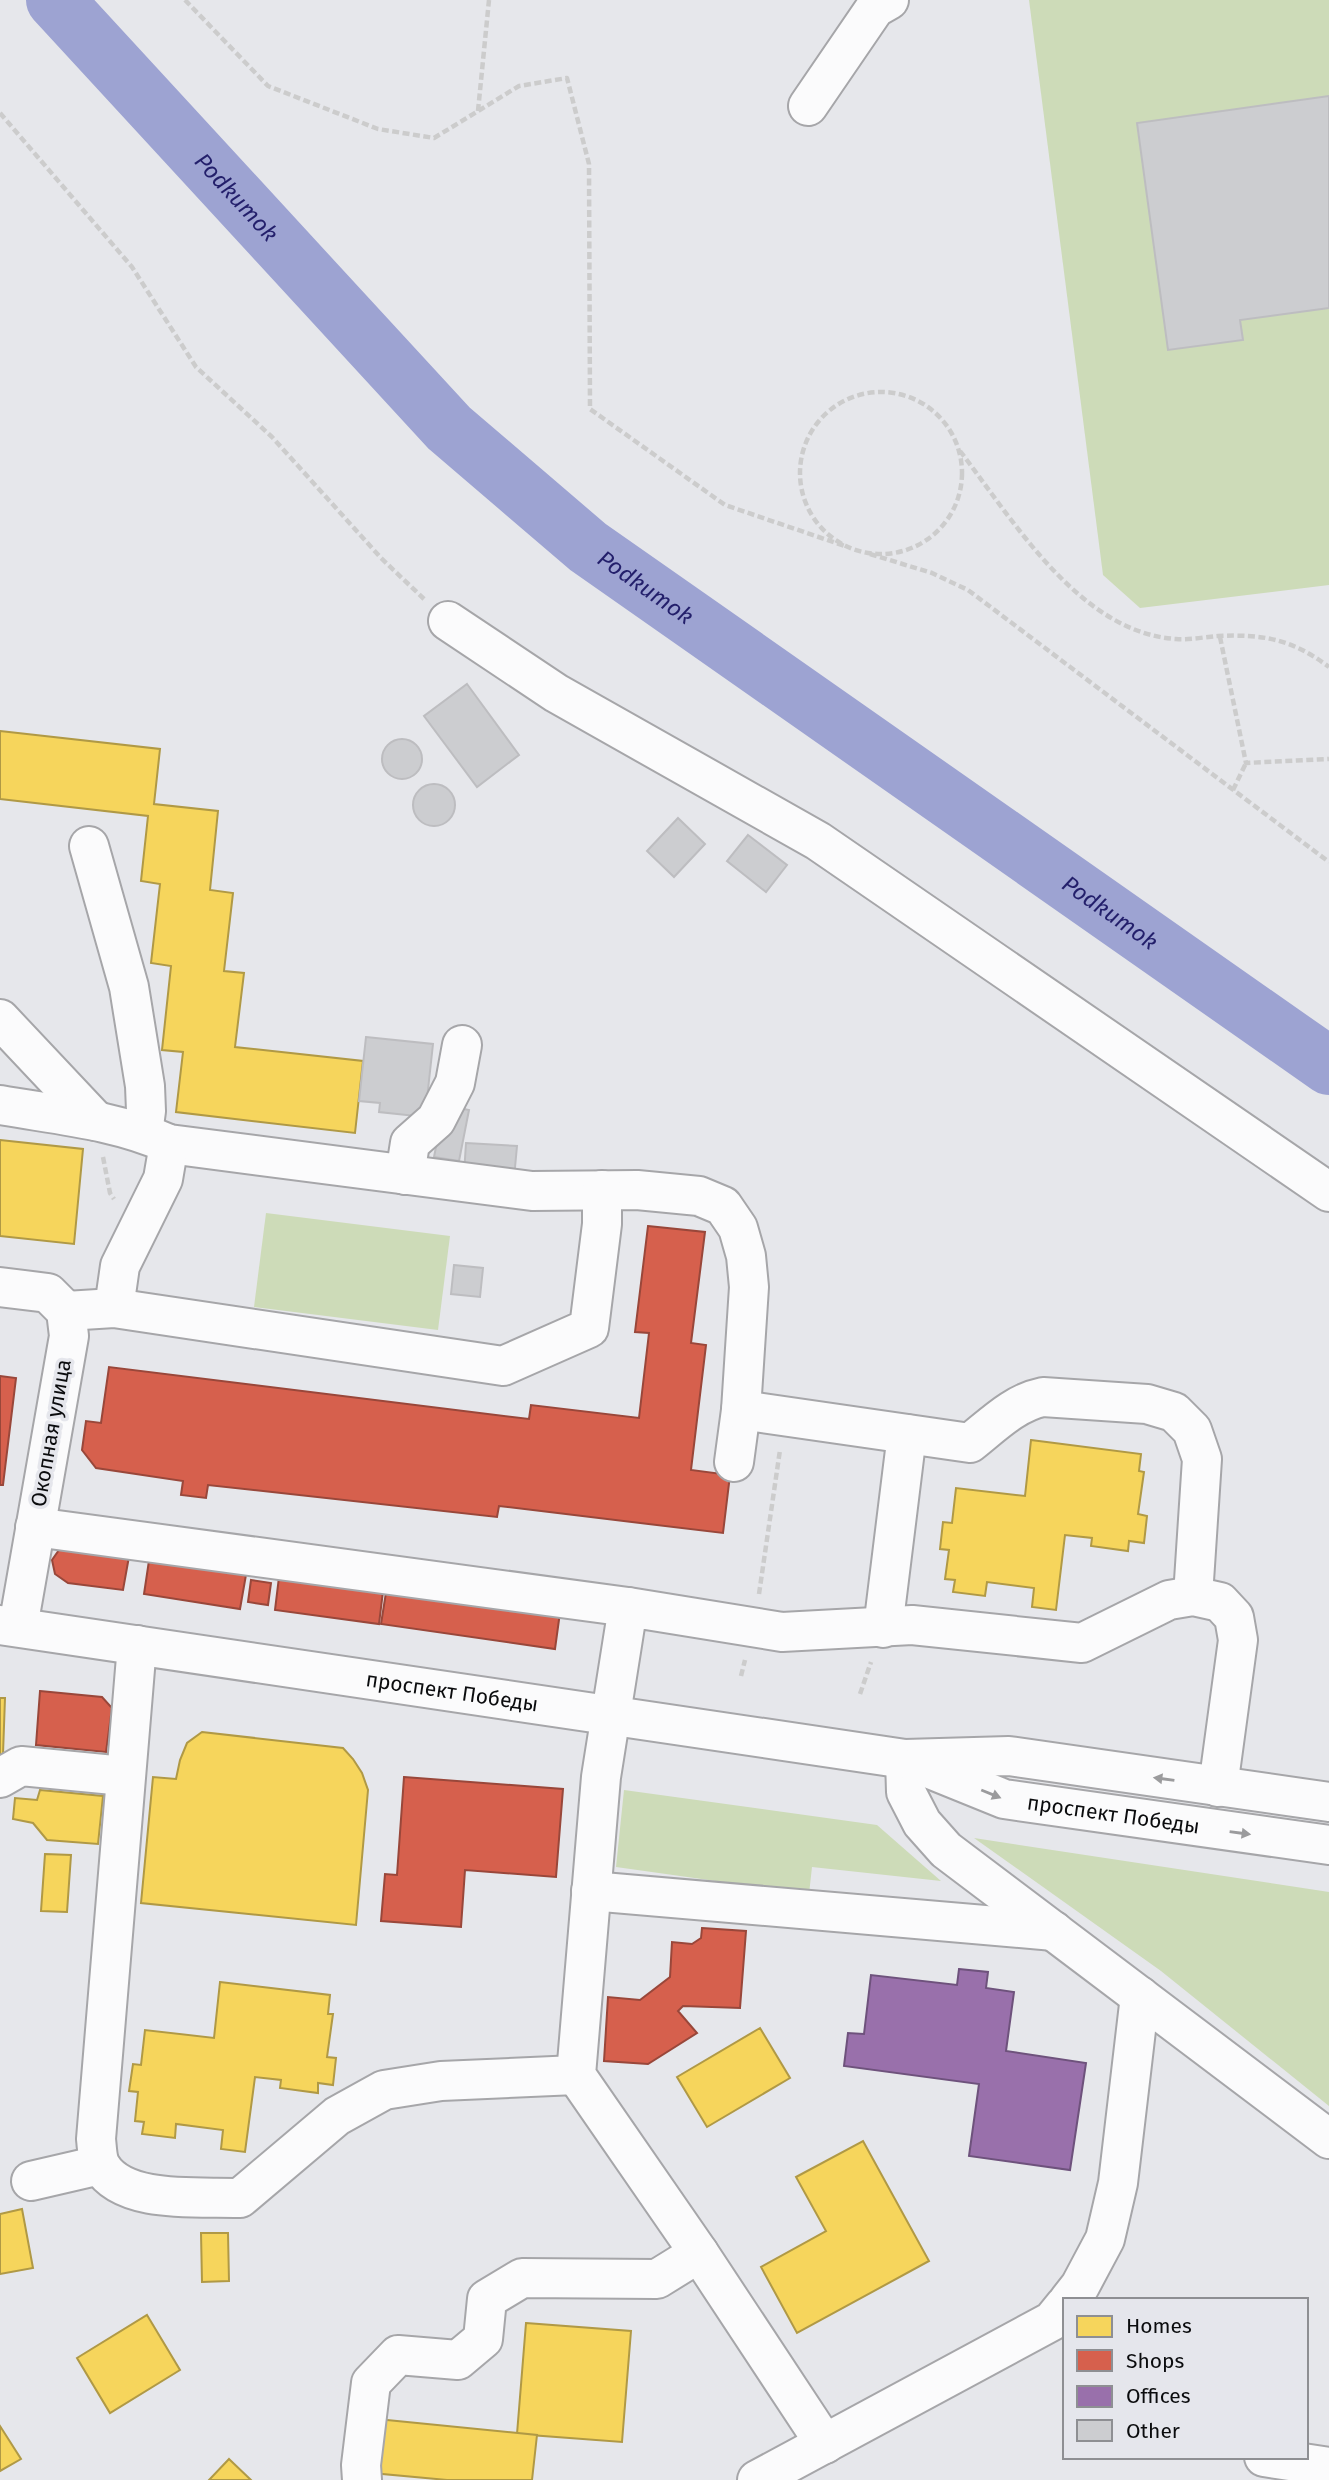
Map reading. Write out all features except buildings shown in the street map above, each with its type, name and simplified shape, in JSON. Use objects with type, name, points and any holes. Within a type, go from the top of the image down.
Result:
[{"type":"main road","points":[[808,106],[876,8],[888,0]]},
{"type":"main road","points":[[448,621],[556,693],[818,841],[1329,1192]]},
{"type":"main road","points":[[89,846],[129,987],[145,1086],[146,1111],[156,1139],[163,1179],[120,1266],[114,1308]]},
{"type":"main road","points":[[0,1019],[96,1121]]},
{"type":"main road","points":[[405,1175],[410,1143],[436,1120],[455,1083],[462,1045]]},
{"type":"main road","points":[[0,1105],[96,1121],[156,1139],[405,1175],[532,1191],[637,1190],[699,1196],[723,1206],[738,1228],[746,1256],[749,1287],[741,1410],[734,1462]]},
{"type":"main road","points":[[0,1287],[48,1293],[66,1311],[114,1308],[503,1366],[589,1328],[603,1224],[603,1190]]},
{"type":"main road","name":"Окопная улица","points":[[9,1626],[34,1527],[69,1336],[66,1311]]},
{"type":"main road","points":[[741,1410],[970,1443],[1027,1400],[1043,1397],[1147,1404],[1174,1412],[1192,1430],[1202,1459],[1193,1596]]},
{"type":"main road","points":[[883,1628],[907,1434]]},
{"type":"main road","points":[[34,1527],[628,1607],[782,1632],[912,1625],[1082,1643],[1168,1600],[1193,1596],[1220,1602],[1234,1617],[1238,1640],[1218,1787]]},
{"type":"main road","points":[[628,1607],[601,1777],[576,2075],[699,2253],[825,2444]]},
{"type":"main road","name":"проспект Победы","points":[[9,1626],[905,1759],[1009,1756],[1329,1802]]},
{"type":"main road","points":[[137,1645],[124,1776],[96,2139],[100,2165],[123,2187],[158,2195],[240,2198],[337,2116],[384,2090],[441,2081],[576,2075]]},
{"type":"main road","points":[[905,1759],[906,1792],[922,1824],[946,1850],[1329,2139]]},
{"type":"main road","name":"проспект Победы","points":[[905,1759],[1004,1799],[1329,1845]]},
{"type":"main road","points":[[0,1778],[21,1766],[124,1776]]},
{"type":"main road","points":[[592,1891],[1054,1931]]},
{"type":"main road","points":[[1074,2298],[1105,2239],[1118,2183],[1140,1996]]},
{"type":"main road","points":[[31,2181],[100,2165]]},
{"type":"main road","points":[[362,2480],[361,2465],[371,2383],[398,2355],[458,2360],[483,2339],[486,2299],[522,2278],[657,2279],[699,2253]]},
{"type":"main road","points":[[757,2480],[1063,2317]]},
{"type":"main road","points":[[1277,2459],[1329,2467]]},
{"type":"path","points":[[185,0],[268,86],[378,129],[434,138],[519,86],[567,78],[589,164],[590,409],[725,505],[932,573],[968,590],[1329,862]]},
{"type":"path","points":[[478,112],[489,0]]},
{"type":"path","points":[[0,113],[132,267],[196,367],[272,437],[380,558],[448,621]]},
{"type":"path","points":[[845,546],[823,530],[807,508],[800,482],[802,455],[806,443],[811,431],[829,410],[852,397],[878,391],[905,395],[929,407],[948,426],[959,451],[1046,562],[1072,590],[1098,610],[1133,630],[1175,639],[1256,635],[1289,643],[1329,667]]},
{"type":"path","points":[[870,554],[897,553],[922,544],[943,527],[956,503],[962,477],[959,451]]},
{"type":"path","points":[[1220,636],[1246,763],[1233,790]]},
{"type":"path","points":[[1246,763],[1329,759]]},
{"type":"path","points":[[96,1121],[110,1194],[138,1230]]},
{"type":"path","points":[[741,1676],[755,1627],[784,1418]]},
{"type":"green space","points":[[1029,0],[1329,0],[1329,585],[1140,608],[1103,575]]},
{"type":"green space","points":[[266,1213],[450,1236],[438,1330],[254,1307]]},
{"type":"green space","points":[[624,1790],[877,1825],[941,1881],[812,1867],[809,1894],[616,1867]]},
{"type":"green space","points":[[974,1838],[1329,1892],[1329,2106],[1161,1971]]},
{"type":"waterway","name":"Podkumok","points":[[55,0],[449,428],[588,547],[1329,1066]]}]
